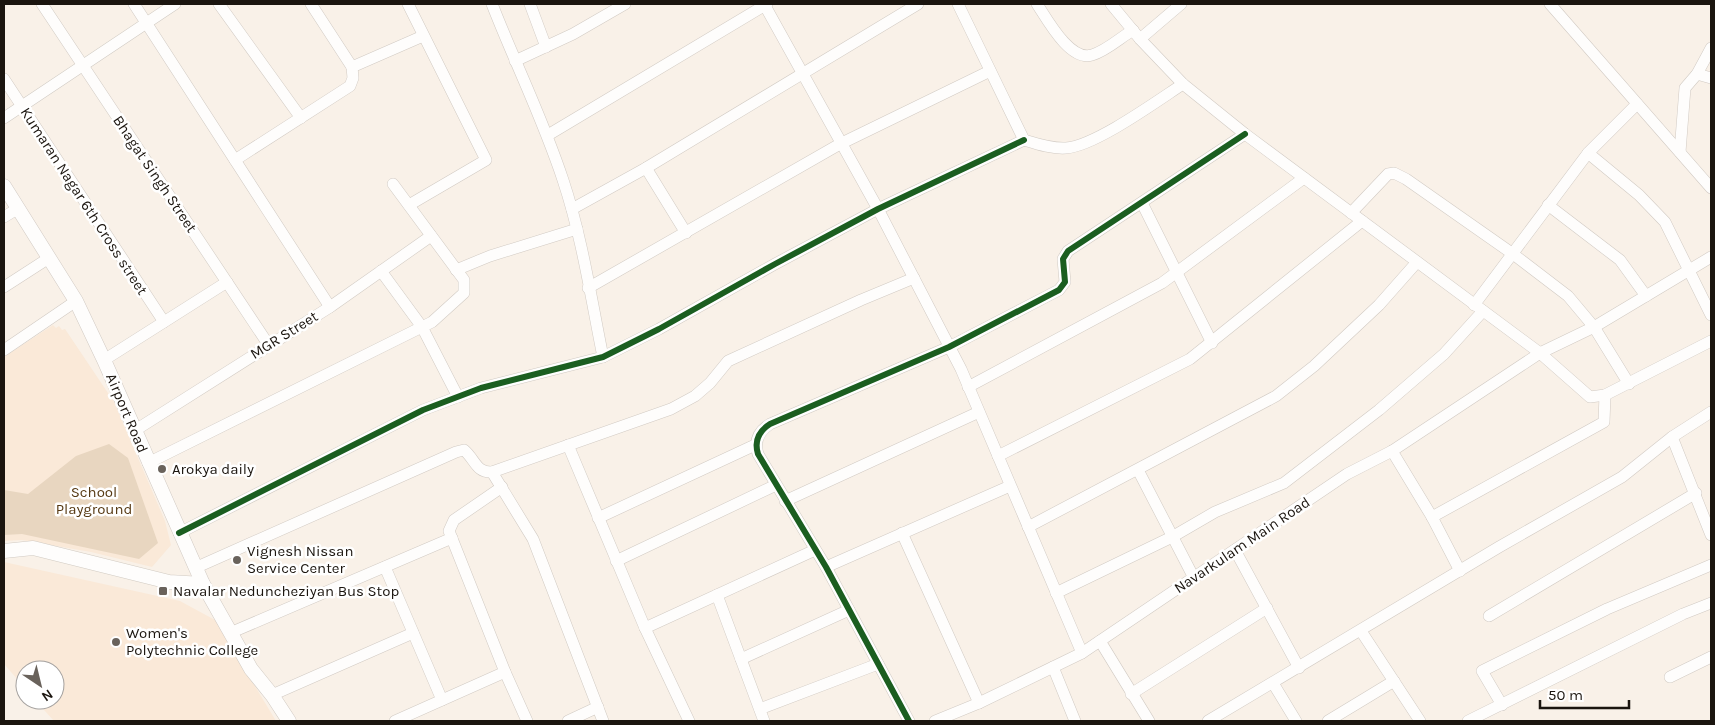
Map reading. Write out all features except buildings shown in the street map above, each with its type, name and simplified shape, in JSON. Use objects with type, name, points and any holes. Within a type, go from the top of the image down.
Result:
[{"type":"street","name":"Bhagat Singh Street","points":[[42,4],[268,344]]},
{"type":"street","points":[[134,4],[330,307]]},
{"type":"street","points":[[4,118],[176,4]]},
{"type":"street","points":[[219,4],[300,118]]},
{"type":"street","points":[[236,160],[350,86],[353,78],[352,67],[311,4]]},
{"type":"street","points":[[408,4],[486,160],[409,205]]},
{"type":"street","points":[[492,4],[548,135],[572,209],[603,357]]},
{"type":"street","points":[[530,4],[546,47]]},
{"type":"street","points":[[515,61],[546,47],[624,4]]},
{"type":"street","points":[[548,135],[765,4],[840,144],[878,210],[949,347],[979,412],[1082,653]]},
{"type":"street","points":[[572,209],[646,168],[918,4]]},
{"type":"street","points":[[958,4],[1024,140]]},
{"type":"street","points":[[1037,4],[1060,38],[1068,46],[1085,56],[1091,56],[1133,30]]},
{"type":"street","points":[[1111,4],[1140,39],[1183,84],[1245,134],[1540,353],[1590,397],[1605,396],[1711,341]]},
{"type":"street","points":[[1140,39],[1181,4]]},
{"type":"street","points":[[1556,6],[1637,104],[1711,188]]},
{"type":"street","points":[[352,67],[423,36]]},
{"type":"street","points":[[1680,152],[1685,88],[1697,74],[1711,48]]},
{"type":"street","points":[[588,288],[840,144],[990,71]]},
{"type":"street","points":[[1697,74],[1711,78]]},
{"type":"street","name":"Kumaran Nagar 6th Cross street","points":[[4,79],[164,322]]},
{"type":"street","points":[[179,533],[398,422],[458,397],[481,388],[603,357],[659,329],[775,264],[878,210],[1024,140],[1045,146],[1066,148],[1074,146],[1110,131],[1183,84]]},
{"type":"street","points":[[1056,593],[1172,537],[1199,520],[1266,493],[1292,478],[1379,410],[1444,354],[1478,308],[1548,205],[1588,153],[1637,104]]},
{"type":"street","points":[[598,518],[755,444],[763,428],[770,424],[949,347],[1059,290],[1065,282],[1063,259],[1068,251],[1245,134]]},
{"type":"street","points":[[1588,153],[1656,211],[1665,222],[1690,269],[1711,315]]},
{"type":"street","points":[[646,168],[686,233]]},
{"type":"street","points":[[1351,212],[1381,179],[1388,174],[1394,173],[1513,254],[1563,291],[1594,327],[1629,384]]},
{"type":"street","points":[[968,387],[1139,296],[1178,272],[1304,178]]},
{"type":"street","points":[[148,463],[422,327],[439,316],[464,293],[464,280],[393,184]]},
{"type":"street","name":"Airport Road","points":[[4,186],[76,301],[203,584],[251,669],[272,695],[289,721]]},
{"type":"street","points":[[1142,203],[1212,343]]},
{"type":"street","points":[[1548,205],[1620,260],[1646,296]]},
{"type":"street","points":[[4,217],[17,208]]},
{"type":"street","points":[[998,456],[1172,369],[1212,343],[1362,221]]},
{"type":"street","points":[[456,270],[490,256],[577,229]]},
{"type":"street","name":"MGR Street","points":[[134,431],[268,344],[330,307],[431,236]]},
{"type":"street","name":"Navarkulam Main Road","points":[[936,721],[979,703],[1082,653],[1347,474],[1392,451],[1540,353],[1594,327],[1711,256]]},
{"type":"street","points":[[4,286],[49,258]]},
{"type":"street","points":[[1028,527],[1276,396],[1314,366],[1379,305],[1417,262]]},
{"type":"street","points":[[381,271],[422,327],[458,397]]},
{"type":"street","points":[[196,568],[456,452],[464,450],[484,473],[492,472],[671,409],[695,396],[728,361],[861,300],[914,278]]},
{"type":"street","points":[[104,360],[227,282]]},
{"type":"street","points":[[4,350],[76,301]]},
{"type":"street","points":[[1432,517],[1604,422],[1605,396]]},
{"type":"street","points":[[785,501],[979,412]]},
{"type":"street","points":[[1208,721],[1622,477],[1672,437],[1711,412]]},
{"type":"street","points":[[1672,437],[1696,493],[1711,535]]},
{"type":"street","points":[[755,444],[758,454],[785,501],[826,567],[909,721]]},
{"type":"street","points":[[568,445],[645,628],[689,721]]},
{"type":"street","points":[[1392,451],[1432,517],[1460,571]]},
{"type":"street","points":[[1138,470],[1194,578]]},
{"type":"street","points":[[492,472],[533,539],[604,721]]},
{"type":"street","points":[[616,560],[776,485]]},
{"type":"street","points":[[826,567],[1010,486]]},
{"type":"street","points":[[502,487],[454,520],[449,531],[527,721]]},
{"type":"street","points":[[1489,616],[1696,493]]},
{"type":"street","points":[[902,532],[979,703]]},
{"type":"street","points":[[230,633],[452,538]]},
{"type":"street","points":[[4,551],[33,548],[169,582],[203,584]]},
{"type":"street","points":[[645,628],[815,550]]},
{"type":"street","points":[[1234,550],[1299,668]]},
{"type":"street","points":[[1502,705],[1482,672],[1607,609],[1711,566]]},
{"type":"street","points":[[385,567],[442,700]]},
{"type":"street","points":[[717,595],[764,721]]},
{"type":"street","points":[[1468,721],[1683,614],[1711,603]]},
{"type":"street","points":[[1131,694],[1267,608]]},
{"type":"street","points":[[741,659],[849,610]]},
{"type":"street","points":[[1361,631],[1420,721]]},
{"type":"street","points":[[272,695],[413,633]]},
{"type":"street","points":[[1100,641],[1149,721]]},
{"type":"street","points":[[1670,677],[1711,658]]},
{"type":"street","points":[[760,709],[878,664]]},
{"type":"street","points":[[1053,667],[1075,721]]},
{"type":"street","points":[[395,721],[506,672]]},
{"type":"street","points":[[1328,721],[1394,681]]},
{"type":"street","points":[[1274,683],[1296,721]]},
{"type":"street","points":[[568,721],[598,707]]},
{"type":"shaded area","points":[[53,325],[56,328],[59,326],[62,330],[65,329],[114,402],[165,521],[171,545],[152,567],[91,552],[22,540],[4,541],[4,357]]},
{"type":"shaded area","name":"Women's Polytechnic College","points":[[4,562],[180,601],[215,620],[276,721],[54,721],[44,710],[65,710],[65,660],[15,660],[15,677],[4,664]]},
{"type":"green space","name":"School Playground","points":[[109,444],[128,458],[158,543],[139,559],[22,534],[4,535],[4,490],[28,494],[76,456]]},
{"type":"cycle path","points":[[909,721],[826,567],[758,454],[757,441],[760,433],[770,424],[949,347],[1059,290],[1065,282],[1063,259],[1068,251],[1245,134]]},
{"type":"cycle path","points":[[179,533],[423,410],[481,388],[603,357],[659,329],[878,209],[1024,140]]},
{"type":"place","name":"Arokya daily","points":[[162,469]]},
{"type":"place","name":"Vignesh Nissan Service Center","points":[[237,560]]},
{"type":"place","name":"Navalar Neduncheziyan Bus Stop","points":[[163,591]]},
{"type":"place","name":"Women's Polytechnic College","points":[[116,642]]}]
